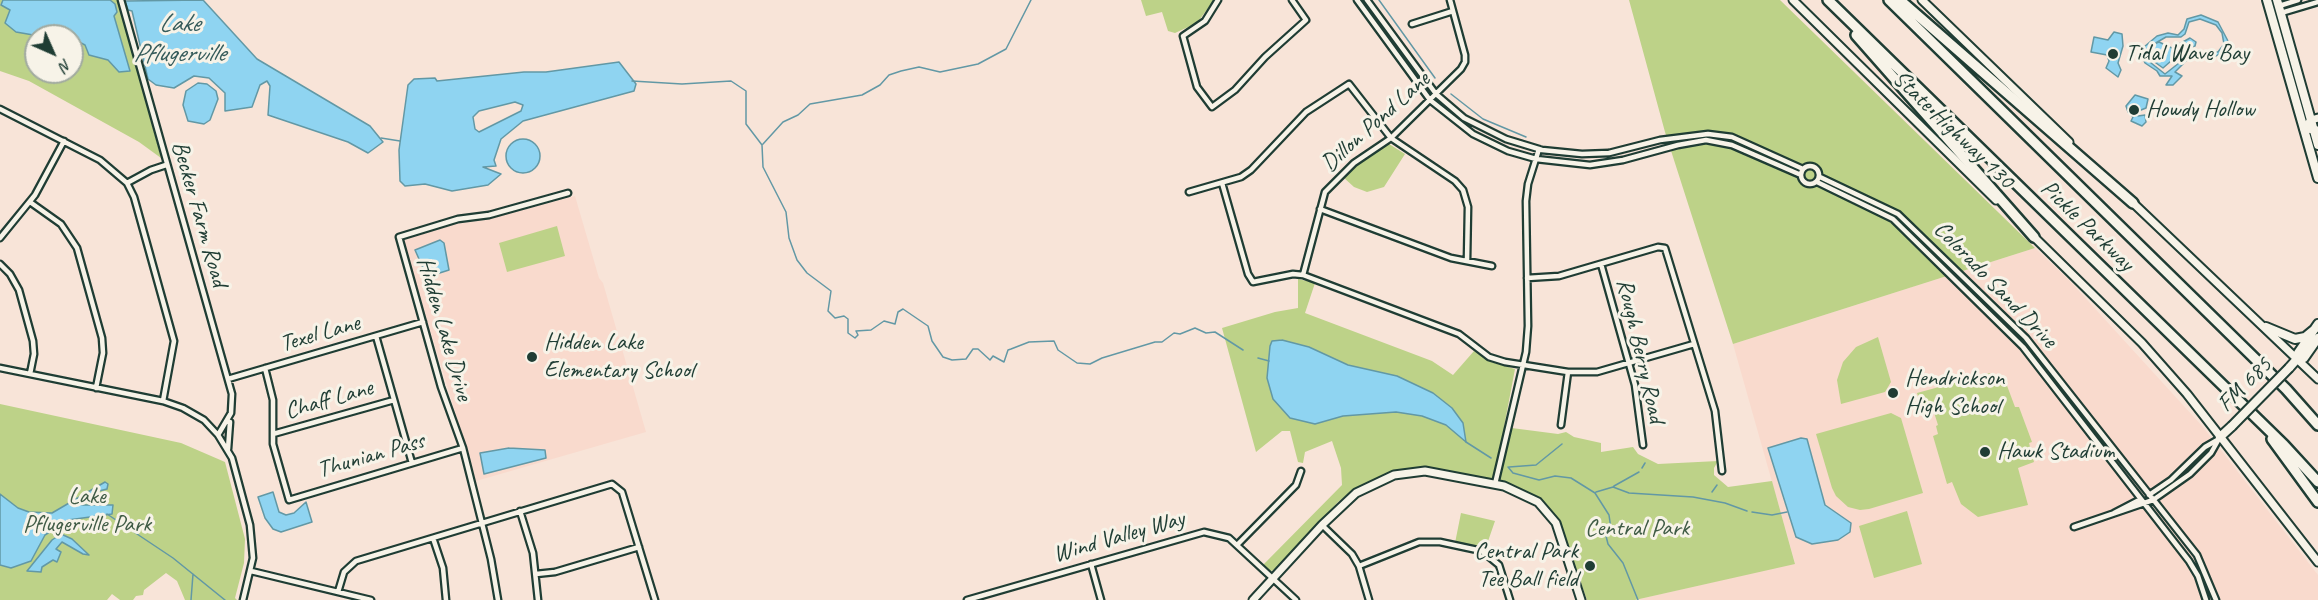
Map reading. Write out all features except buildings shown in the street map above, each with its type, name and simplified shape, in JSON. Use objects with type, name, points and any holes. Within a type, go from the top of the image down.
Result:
[{"type":"highway","points":[[1826,0],[2034,237]]},
{"type":"highway","name":"Pickle Parkway","points":[[1826,0],[2318,482]]},
{"type":"highway","name":"Pickle Parkway","points":[[1889,0],[2286,389],[2318,425]]},
{"type":"highway","points":[[1900,0],[2133,203]]},
{"type":"highway","points":[[2286,389],[2318,416]]},
{"type":"highway","points":[[2260,423],[2318,502]]},
{"type":"main road","name":"State Highway 130","points":[[1793,0],[2142,343],[2220,437],[2318,562]]},
{"type":"main road","points":[[1922,0],[2318,379]]},
{"type":"main road","points":[[2267,0],[2318,178]]},
{"type":"main road","points":[[2279,6],[2315,119],[2318,145]]},
{"type":"main road","points":[[2304,129],[2315,119]]},
{"type":"main road","points":[[2304,129],[2316,130]]},
{"type":"main road","points":[[2266,327],[2295,339],[2305,337],[2317,326]]},
{"type":"main road","name":"FM 685","points":[[2298,359],[2298,353],[2317,326]]},
{"type":"main road","name":"FM 685","points":[[2220,437],[2298,359],[2304,358],[2318,338]]},
{"type":"main road","points":[[1253,600],[1322,525],[1356,493],[1394,475],[1437,472],[1496,484],[1530,496],[1551,516],[1561,534],[1581,600]]},
{"type":"street","name":"Becker Farm Road","points":[[121,0],[232,394],[228,451]]},
{"type":"street","points":[[1218,0],[1205,21],[1183,36],[1197,87],[1212,107],[1235,90],[1265,57],[1306,20],[1292,0]]},
{"type":"street","points":[[1357,0],[1430,100],[1473,134],[1509,151],[1536,159],[1590,165],[1623,160],[1678,144],[1722,139],[1754,146],[1803,169],[1814,167],[1818,180],[1808,184],[1801,176],[1722,139],[1708,134],[1660,140],[1609,153],[1582,154],[1539,149],[1483,129],[1464,118],[1436,94],[1367,0]]},
{"type":"street","name":"Dillon Pond Lane","points":[[1303,275],[1324,192],[1338,177],[1391,138],[1465,62],[1450,0]]},
{"type":"street","points":[[2279,6],[2298,0]]},
{"type":"street","points":[[2303,0],[2304,6]]},
{"type":"street","points":[[2279,6],[2304,6],[2318,2]]},
{"type":"street","points":[[1412,24],[1453,11]]},
{"type":"street","points":[[1189,192],[1222,183],[1251,170],[1306,112],[1349,84],[1391,138],[1455,181],[1463,190],[1468,207],[1467,261]]},
{"type":"street","points":[[1,112],[100,160],[128,183],[138,210],[174,341],[163,401]]},
{"type":"street","points":[[0,238],[30,202],[64,141]]},
{"type":"street","points":[[1496,484],[1524,365],[1528,326],[1526,201],[1528,184],[1539,149]]},
{"type":"street","points":[[128,183],[151,170],[166,165]]},
{"type":"street","points":[[1801,176],[1803,169]]},
{"type":"street","name":"Colorado Sand Drive","points":[[1818,180],[1898,214],[2026,338],[2152,501],[2197,555],[2206,571],[2216,600]]},
{"type":"street","name":"Colorado Sand Drive","points":[[1818,180],[1893,219],[2014,339],[2189,561],[2198,576],[2206,600]]},
{"type":"street","points":[[1222,183],[1248,274],[1253,282],[1293,274],[1303,275],[1459,334],[1489,357],[1568,372],[1597,372],[1694,344]]},
{"type":"street","name":"Hidden Lake Drive","points":[[498,600],[483,523],[463,448],[447,408],[399,237],[458,219],[489,215],[568,193]]},
{"type":"street","points":[[30,202],[60,224],[77,248],[102,338],[103,353],[96,388]]},
{"type":"street","points":[[1320,209],[1435,253],[1492,266]]},
{"type":"street","points":[[1527,278],[1560,276],[1658,247],[1665,248],[1715,411],[1722,471]]},
{"type":"street","points":[[0,264],[10,274],[19,290],[33,340],[30,374]]},
{"type":"street","name":"Rough Berry Road","points":[[1601,264],[1635,385],[1643,445]]},
{"type":"street","name":"Texel Lane","points":[[228,379],[423,322]]},
{"type":"street","points":[[376,336],[412,464]]},
{"type":"street","points":[[2014,339],[2026,338]]},
{"type":"street","points":[[0,368],[163,401],[196,414],[218,435],[228,451],[251,531],[251,571],[243,600]]},
{"type":"street","points":[[265,368],[273,400],[273,434]]},
{"type":"street","points":[[1561,425],[1568,372]]},
{"type":"street","name":"Chaff Lane","points":[[273,434],[394,400]]},
{"type":"street","points":[[218,435],[231,413]]},
{"type":"street","name":"Thunian Pass","points":[[273,434],[273,444],[289,500],[463,448]]},
{"type":"street","points":[[2074,527],[2112,515],[2142,501],[2171,480],[2205,447],[2220,437]]},
{"type":"street","points":[[2142,501],[2152,501],[2190,474],[2211,453],[2220,437]]},
{"type":"street","points":[[1238,544],[1296,485],[1300,471]]},
{"type":"street","points":[[338,592],[344,572],[356,561],[612,484],[622,492],[655,600]]},
{"type":"street","points":[[520,511],[536,574],[538,600]]},
{"type":"street","points":[[1322,525],[1345,546],[1359,566],[1369,600]]},
{"type":"street","name":"Wind Valley Way","points":[[967,600],[1204,532],[1220,535],[1238,544],[1296,600]]},
{"type":"street","points":[[433,538],[443,568],[446,600]]},
{"type":"street","points":[[1359,566],[1419,542],[1440,542],[1482,551],[1499,565],[1510,600]]},
{"type":"street","points":[[536,574],[555,572],[639,547]]},
{"type":"street","points":[[1091,564],[1101,600]]},
{"type":"street","points":[[251,571],[371,600]]},
{"type":"shaded area","name":"Hidden Lake Elementary School","points":[[575,196],[646,432],[476,481],[403,240],[457,224],[486,220]]},
{"type":"shaded area","name":"Hendrickson High School","points":[[2035,248],[2068,279],[2203,427],[2318,575],[2318,600],[1635,600],[1795,563],[1733,344]]},
{"type":"green space","points":[[0,0],[118,0],[161,158],[139,142],[34,84],[84,84],[84,24],[24,24],[24,79],[0,71]]},
{"type":"green space","points":[[1141,0],[1214,0],[1197,23],[1175,33],[1168,31],[1162,12],[1146,16]]},
{"type":"green space","points":[[1629,0],[1780,0],[2035,248],[1733,344],[1665,132]]},
{"type":"green space","points":[[1389,144],[1405,154],[1384,187],[1367,192],[1354,187],[1343,177],[1356,164]]},
{"type":"green space","points":[[557,226],[565,256],[507,272],[499,243]]},
{"type":"green space","name":"Central Park","points":[[1298,279],[1315,283],[1305,313],[1432,361],[1453,375],[1474,351],[1491,362],[1515,369],[1504,427],[1558,434],[1566,432],[1574,437],[1601,443],[1601,452],[1633,447],[1638,454],[1658,464],[1718,461],[1714,468],[1714,475],[1728,487],[1772,481],[1795,564],[1635,600],[1587,600],[1559,520],[1538,497],[1514,485],[1488,478],[1421,468],[1383,475],[1353,490],[1338,502],[1275,570],[1270,571],[1263,565],[1342,485],[1341,468],[1332,441],[1305,452],[1303,463],[1298,462],[1290,431],[1282,431],[1256,452],[1222,328],[1275,312],[1298,308]]},
{"type":"green space","points":[[1878,337],[1891,382],[1885,392],[1841,404],[1837,380],[1843,362],[1856,347]]},
{"type":"green space","name":"Hawk Stadium","points":[[1990,373],[1994,386],[2006,383],[2015,407],[2019,407],[2032,442],[2029,443],[2034,462],[2018,468],[2028,505],[1978,517],[1961,504],[1952,482],[1947,484],[1933,436],[1938,434],[1936,426],[1938,425],[1931,403],[1921,406],[1917,393]]},
{"type":"green space","name":"Lake Pflugerville Park","points":[[0,404],[181,443],[225,462],[245,539],[244,563],[235,598],[237,600],[185,600],[177,581],[166,573],[144,590],[143,595],[136,596],[133,600],[120,600],[112,594],[107,600],[0,600]]},
{"type":"green space","points":[[1891,413],[1901,418],[1923,493],[1869,509],[1860,510],[1848,507],[1836,496],[1832,488],[1816,434]]},
{"type":"green space","points":[[1907,511],[1922,564],[1874,578],[1859,526]]},
{"type":"green space","points":[[1461,513],[1495,521],[1485,550],[1455,543]]},
{"type":"water","name":"Lake Pflugerville","points":[[3,0],[110,0],[115,4],[117,12],[114,16],[130,71],[119,72],[108,60],[89,55],[84,44],[84,24],[24,24],[24,33],[16,32],[5,23],[10,10],[1,5]]},
{"type":"water","name":"Lake Pflugerville","points":[[203,0],[257,59],[370,126],[383,142],[368,153],[348,142],[268,115],[270,86],[267,81],[260,85],[252,107],[225,111],[225,93],[209,78],[194,76],[174,88],[156,85],[148,79],[132,11],[128,10],[125,1]]},
{"type":"water","points":[[2201,15],[2218,22],[2228,41],[2225,50],[2213,58],[2194,56],[2187,60],[2175,72],[2182,76],[2173,85],[2166,85],[2172,76],[2160,76],[2157,71],[2145,63],[2142,57],[2144,47],[2157,36],[2168,33],[2178,35],[2184,29],[2187,19]],"holes":[[[2200,19],[2216,25],[2222,33],[2224,44],[2218,52],[2193,52],[2165,74],[2146,59],[2147,49],[2153,45],[2149,58],[2163,68],[2171,61],[2172,52],[2195,46],[2196,42],[2190,38],[2172,48],[2159,42],[2154,44],[2166,37],[2181,37],[2185,34],[2189,22]]]},
{"type":"water","name":"Tidal Wave Bay","points":[[2114,32],[2122,34],[2123,46],[2118,63],[2121,70],[2118,77],[2106,68],[2109,61],[2107,55],[2091,52],[2094,37],[2108,40]]},
{"type":"water","points":[[619,62],[636,84],[634,91],[523,121],[501,139],[494,160],[496,166],[483,167],[501,174],[488,185],[452,191],[425,184],[405,186],[400,181],[399,150],[408,85],[414,79],[435,78],[437,81],[524,72],[546,72]],"holes":[[[515,102],[523,105],[521,111],[479,132],[475,129],[473,117],[479,111]]]},
{"type":"water","points":[[198,83],[207,84],[216,91],[218,99],[210,120],[204,124],[188,121],[183,105],[186,91]]},
{"type":"water","name":"Howdy Hollow","points":[[2135,95],[2148,99],[2146,108],[2136,112],[2138,116],[2145,115],[2146,122],[2142,126],[2131,121],[2133,117],[2126,106]]},
{"type":"water","points":[[523,139],[535,144],[540,156],[535,168],[523,173],[511,168],[506,156],[511,144]]},
{"type":"water","points":[[440,240],[444,243],[449,270],[427,277],[415,250]]},
{"type":"water","points":[[1282,340],[1309,347],[1348,365],[1397,376],[1433,393],[1452,408],[1463,423],[1466,442],[1446,425],[1422,416],[1396,412],[1343,416],[1315,424],[1290,418],[1273,399],[1267,378],[1270,346],[1272,341]]},
{"type":"water","points":[[1801,438],[1807,439],[1825,505],[1851,523],[1850,532],[1838,540],[1812,544],[1796,537],[1768,448]]},
{"type":"water","points":[[509,448],[545,450],[546,458],[484,474],[480,453]]},
{"type":"water","points":[[105,482],[108,484],[107,489],[99,491],[82,505],[113,505],[112,514],[68,520],[45,535],[31,561],[11,568],[0,565],[0,494],[18,508],[29,512],[52,513]]},
{"type":"water","points":[[273,492],[279,512],[286,515],[294,513],[306,502],[312,522],[281,532],[273,529],[265,518],[258,497]]},
{"type":"water","points":[[61,534],[72,539],[89,555],[62,542],[56,549],[61,552],[57,562],[53,560],[42,567],[41,572],[27,571],[52,540]]},
{"type":"waterway","points":[[763,144],[783,122],[798,115],[810,104],[862,95],[880,85],[889,75],[901,71],[919,67],[940,72],[978,64],[1006,49],[1031,0]]},
{"type":"waterway","points":[[1379,0],[1435,78]]},
{"type":"waterway","points":[[632,81],[682,84],[731,81],[746,91],[746,124],[762,145],[763,167],[786,212],[789,238],[797,260],[807,273],[831,291],[828,311],[835,318],[844,316],[848,319],[848,333],[855,338],[858,335],[856,331],[871,330],[884,321],[895,324],[898,312],[903,309],[928,326],[932,341],[943,357],[952,360],[966,359],[973,349],[978,349],[990,360],[993,356],[1004,362],[1008,350],[1029,342],[1054,341],[1058,350],[1077,363],[1090,364],[1102,358],[1155,342],[1162,342],[1174,333],[1180,334],[1195,328],[1206,333],[1215,332],[1243,350]]},
{"type":"waterway","points":[[1451,94],[1483,119],[1526,137]]},
{"type":"waterway","points":[[381,138],[400,141]]},
{"type":"waterway","points":[[1258,358],[1269,361]]},
{"type":"waterway","points":[[1466,442],[1491,458]]},
{"type":"waterway","points":[[1509,467],[1536,465],[1562,444]]},
{"type":"waterway","points":[[1642,468],[1645,463]]},
{"type":"waterway","points":[[1508,467],[1513,473],[1539,480],[1555,476],[1571,478],[1595,493],[1609,515],[1611,529],[1606,536],[1608,544],[1623,563],[1638,600]]},
{"type":"waterway","points":[[1614,486],[1639,472]]},
{"type":"waterway","points":[[1712,492],[1717,485]]},
{"type":"waterway","points":[[1596,492],[1613,487],[1629,493],[1693,497],[1725,503],[1747,511]]},
{"type":"waterway","points":[[1752,512],[1772,515],[1787,512]]},
{"type":"waterway","points":[[107,514],[173,558],[225,600]]},
{"type":"waterway","points":[[191,600],[193,574]]},
{"type":"place","name":"Tidal Wave Bay","points":[[2113,54]]},
{"type":"place","name":"Howdy Hollow","points":[[2134,110]]},
{"type":"place","name":"Hidden Lake Elementary School","points":[[532,357]]},
{"type":"place","name":"Hendrickson High School","points":[[1893,393]]},
{"type":"place","name":"Hawk Stadium","points":[[1985,452]]},
{"type":"place","name":"Central Park Tee Ball field","points":[[1590,566]]}]
